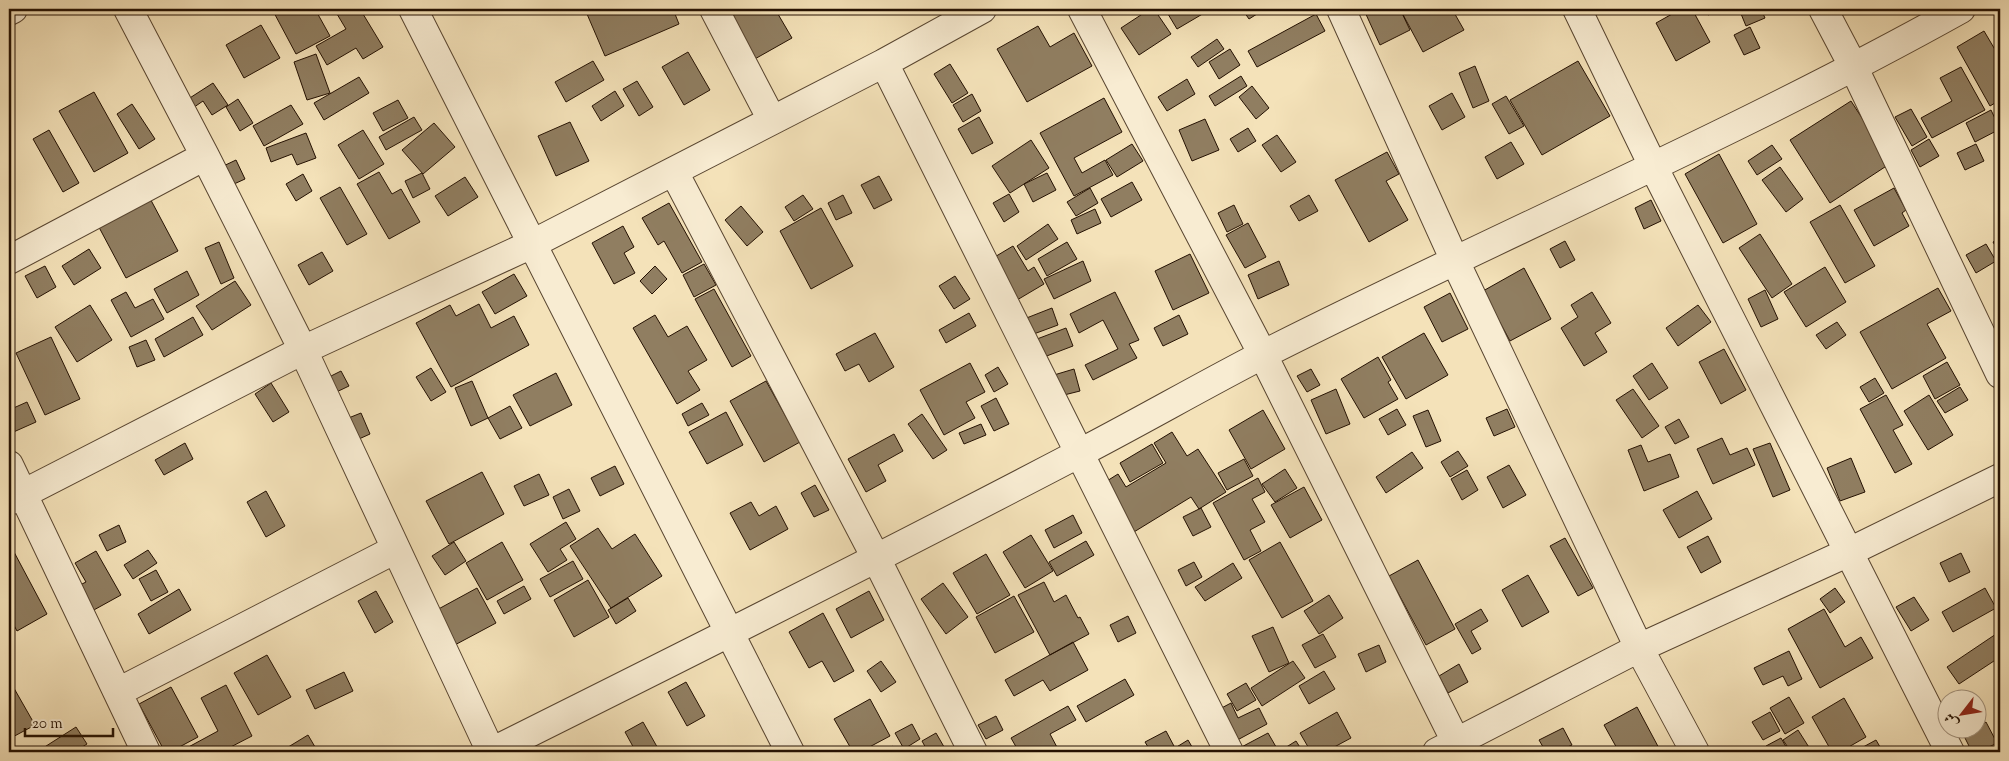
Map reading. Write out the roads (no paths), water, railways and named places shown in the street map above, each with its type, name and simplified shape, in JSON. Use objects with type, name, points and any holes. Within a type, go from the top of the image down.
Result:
[{"type":"street","points":[[9,11],[13,9]]},
{"type":"street","points":[[128,9],[303,350],[491,752],[729,634],[1079,454],[1263,355],[1652,166],[1853,66],[1961,9]]},
{"type":"street","points":[[413,9],[790,752]]},
{"type":"street","points":[[714,9],[772,120]]},
{"type":"street","points":[[1082,9],[1263,355],[1451,749],[1640,648],[1849,552],[2000,478]]},
{"type":"street","points":[[1341,9],[1455,261],[1640,648],[1695,752]]},
{"type":"street","points":[[1576,9],[1652,166],[1950,752]]},
{"type":"street","points":[[1823,9],[1853,66],[2000,374]]},
{"type":"street","points":[[16,498],[303,350],[532,244],[674,172],[884,62],[968,12]]},
{"type":"street","points":[[884,62],[1229,752]]},
{"type":"street","points":[[9,260],[205,156]]},
{"type":"street","points":[[674,172],[876,558],[974,752]]},
{"type":"street","points":[[9,465],[16,498],[118,692],[146,752]]},
{"type":"street","points":[[118,692],[396,549]]}]
